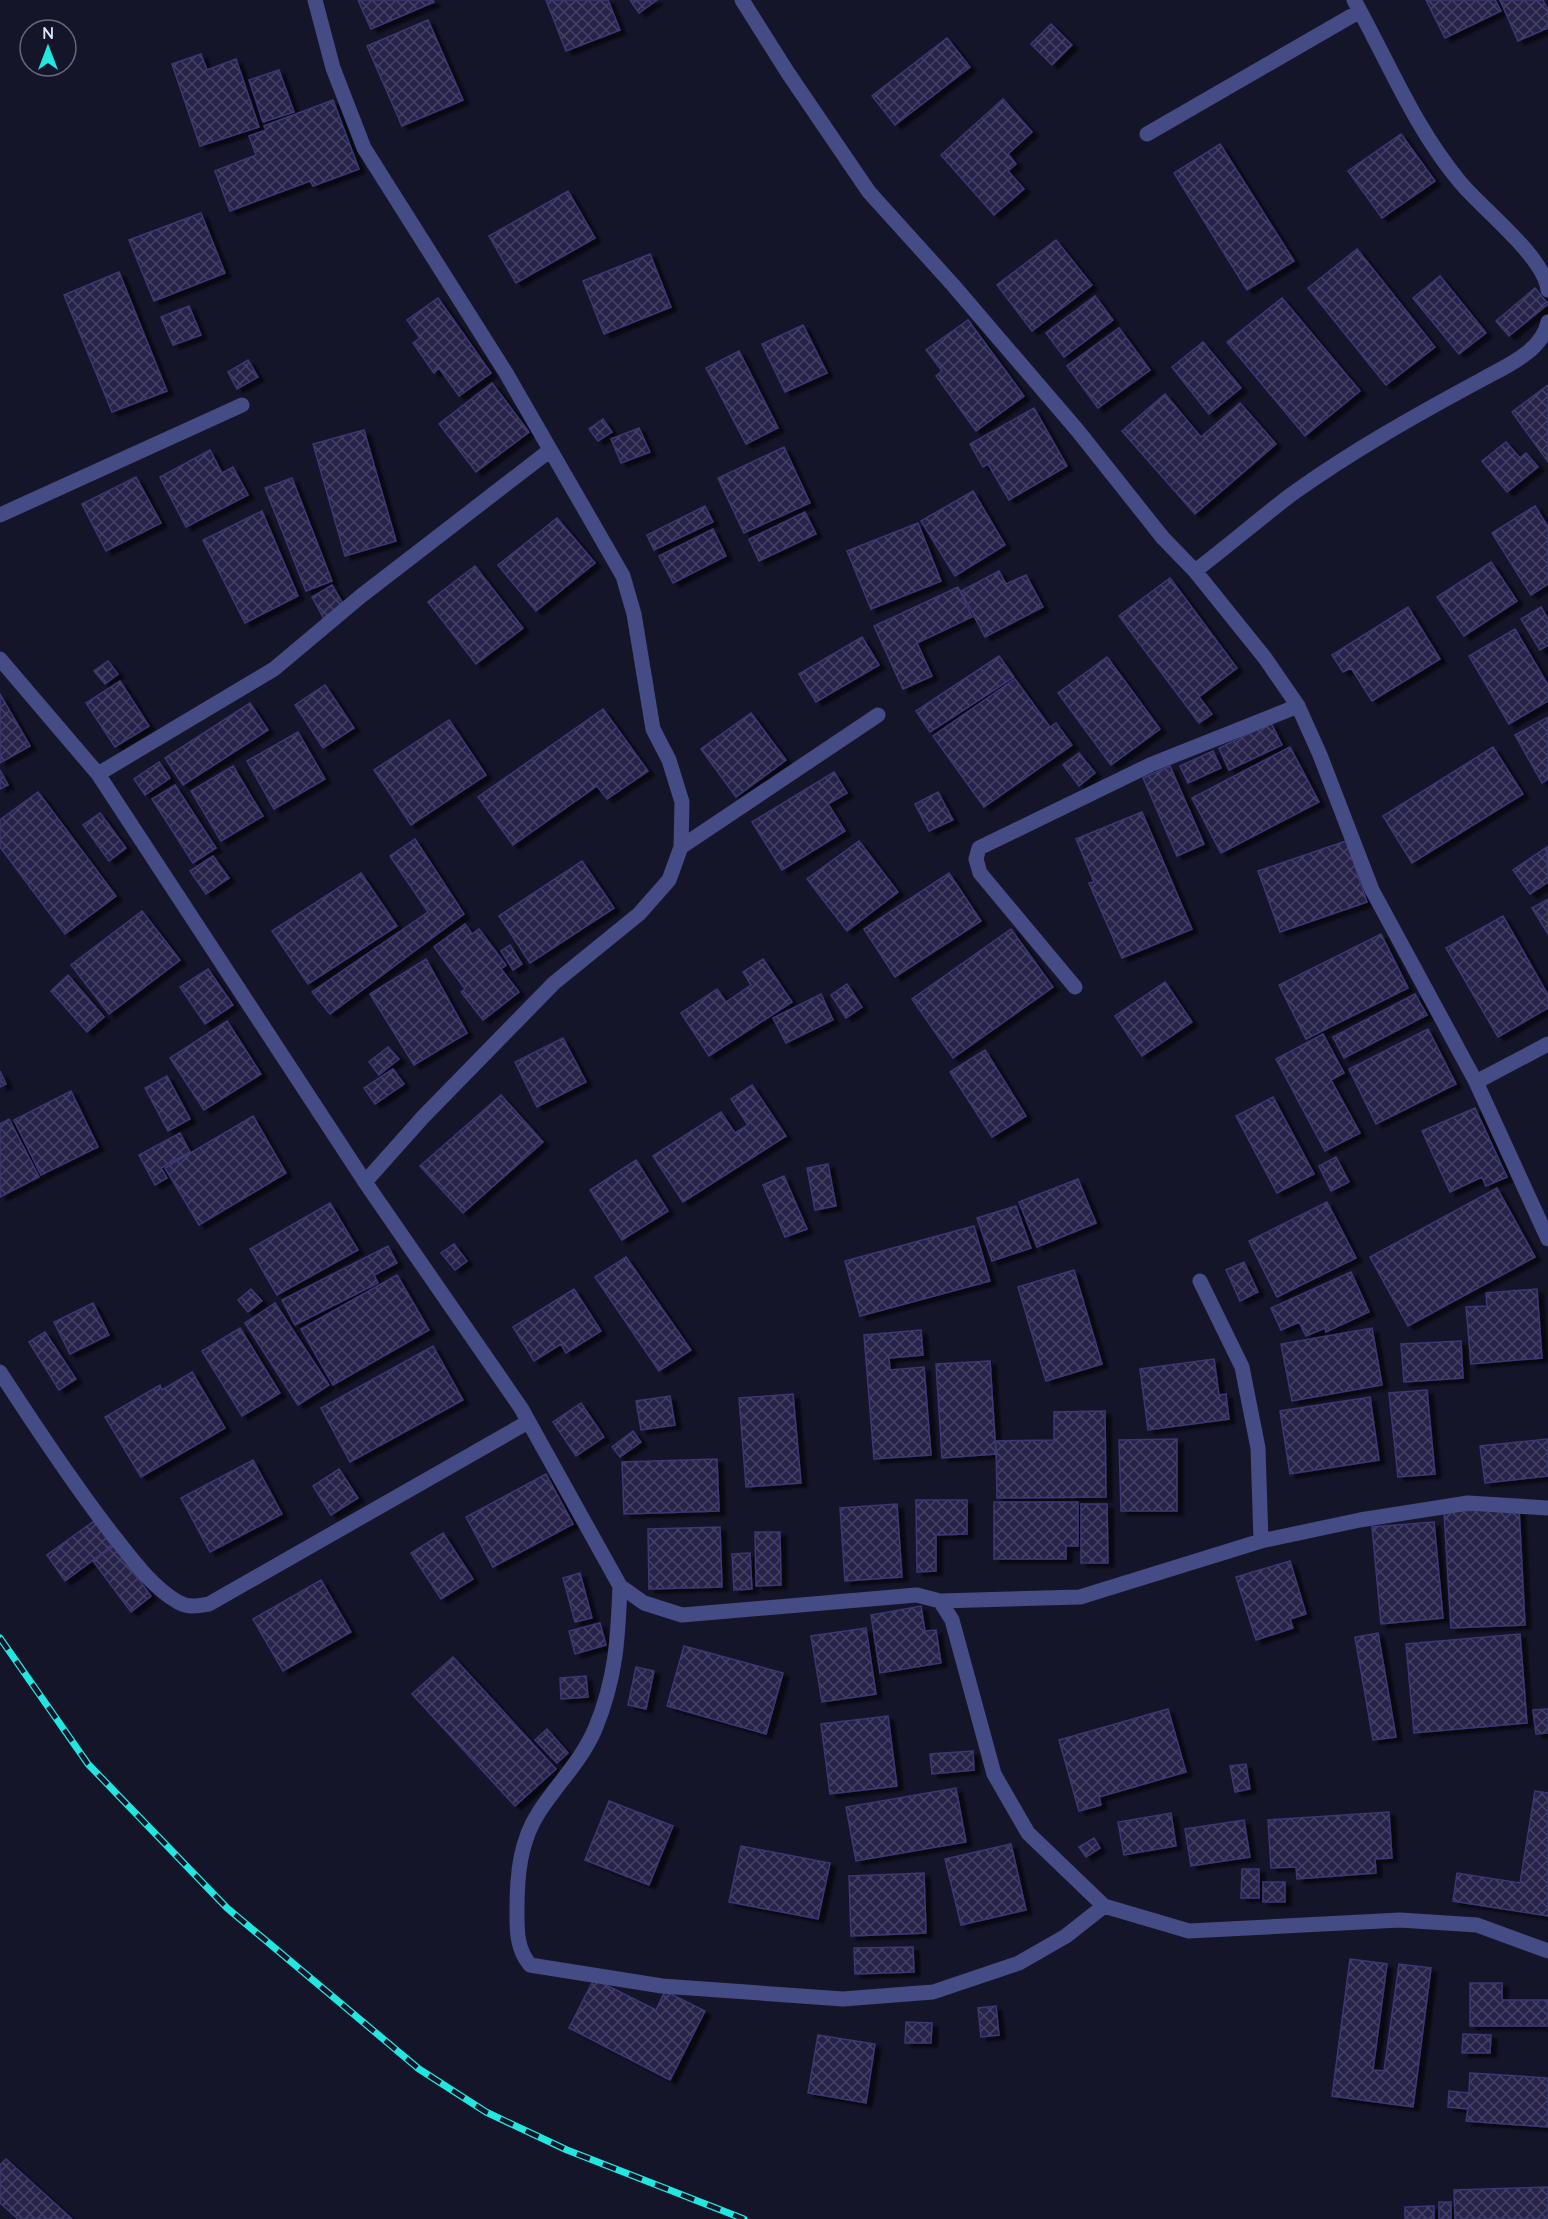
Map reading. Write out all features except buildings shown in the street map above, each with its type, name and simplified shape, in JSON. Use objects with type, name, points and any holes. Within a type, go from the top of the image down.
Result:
[{"type":"street","points":[[315,0],[333,68],[364,148],[506,373],[622,576],[634,614],[653,729],[669,760],[682,802],[681,847],[669,880],[639,914],[554,983],[423,1118],[365,1182]]},
{"type":"street","points":[[742,0],[788,73],[869,192],[960,293],[1078,431],[1163,538],[1195,572],[1265,658],[1298,706],[1320,755],[1372,890],[1476,1082],[1548,1239]]},
{"type":"street","points":[[1147,134],[1357,5],[1387,66],[1434,146],[1460,182],[1524,249],[1547,278],[1548,290]]},
{"type":"street","points":[[1195,572],[1292,495],[1346,458],[1410,419],[1520,358],[1537,344],[1548,322]]},
{"type":"street","points":[[0,515],[242,405]]},
{"type":"street","points":[[98,774],[274,669],[361,596],[549,451]]},
{"type":"street","points":[[0,659],[98,774],[365,1182],[528,1422],[620,1586],[644,1603],[682,1615],[917,1595],[940,1601],[1080,1597],[1261,1541],[1360,1520],[1468,1503],[1548,1508]]},
{"type":"street","points":[[1075,987],[980,873],[976,859],[979,848],[1149,765],[1298,706]]},
{"type":"street","points":[[681,847],[879,715]]},
{"type":"street","points":[[1476,1082],[1548,1044]]},
{"type":"street","points":[[1200,1281],[1242,1367],[1258,1448],[1261,1541]]},
{"type":"street","points":[[0,1372],[57,1462],[121,1545],[152,1581],[179,1603],[190,1607],[209,1604],[528,1422]]},
{"type":"street","points":[[620,1586],[618,1645],[608,1696],[582,1754],[537,1814],[520,1855],[517,1881],[517,1923],[520,1953],[530,1965],[662,1986],[821,1997],[843,1998],[933,1992],[1019,1964],[1066,1936],[1104,1906]]},
{"type":"street","points":[[940,1601],[952,1620],[994,1774],[1028,1833],[1104,1906],[1189,1931],[1400,1920],[1477,1925],[1548,1951]]},
{"type":"railway","points":[[0,1638],[88,1764],[227,1908],[419,2069],[486,2112],[567,2150],[744,2219]]}]
